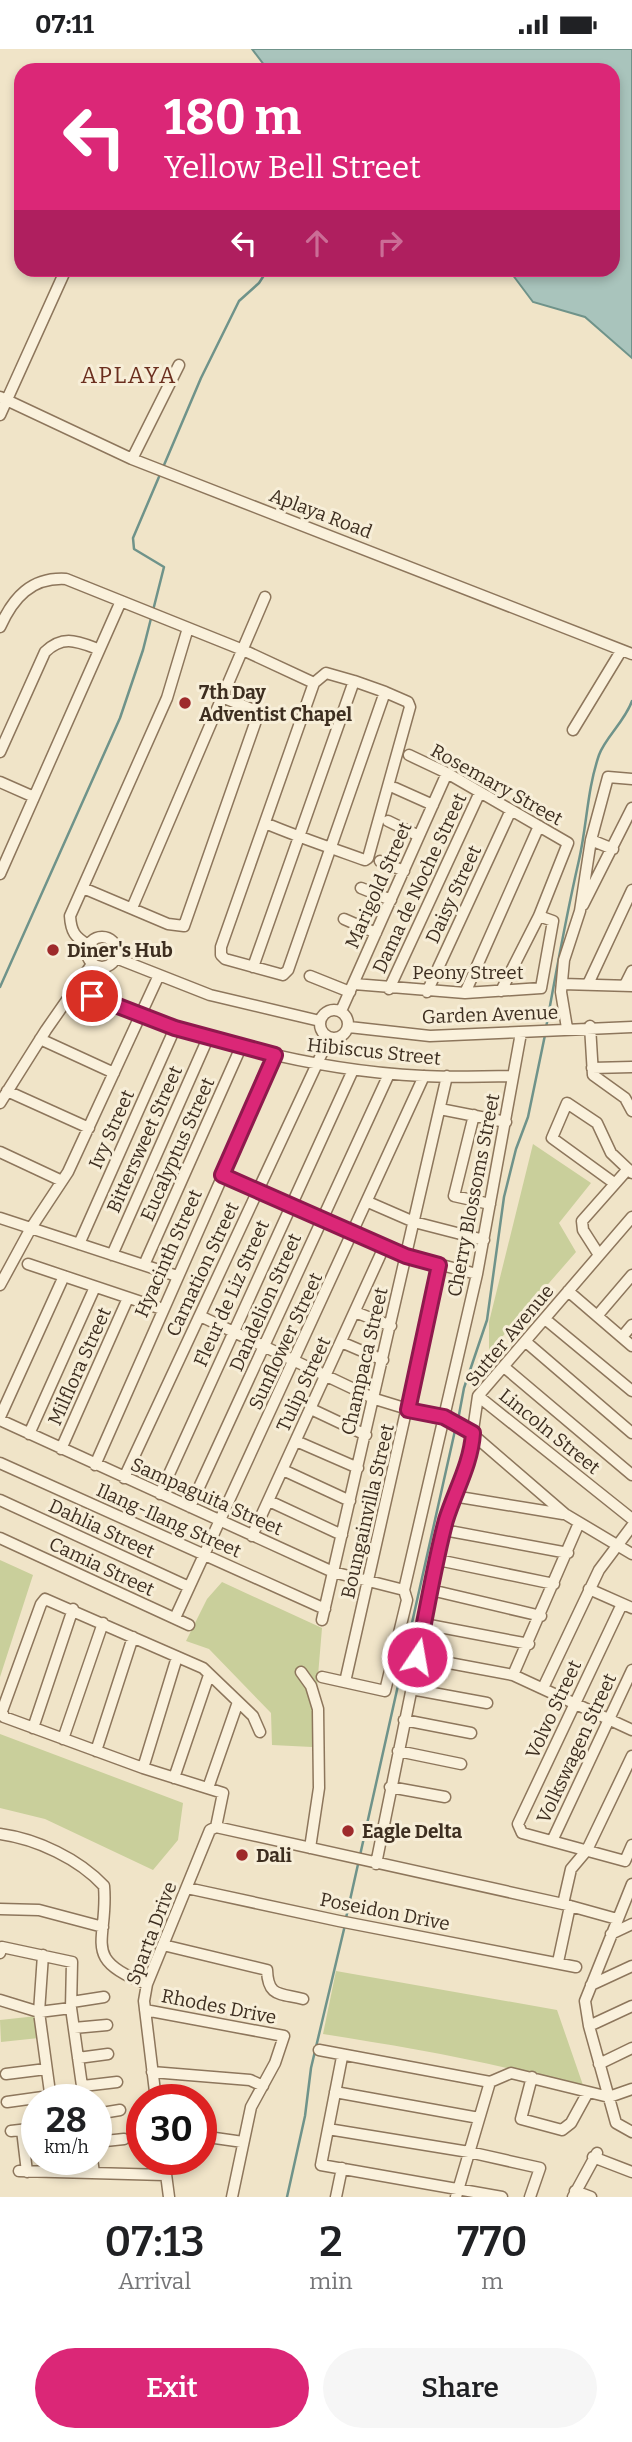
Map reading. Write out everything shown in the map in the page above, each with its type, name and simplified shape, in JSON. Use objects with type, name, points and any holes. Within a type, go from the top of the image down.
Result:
[{"type":"street","points":[[0,415],[3,398],[62,277]]},
{"type":"street","points":[[132,459],[179,365]]},
{"type":"street","name":"Aplaya Road","points":[[3,398],[132,459],[472,589],[632,655]]},
{"type":"street","points":[[0,627],[11,601],[24,591],[54,578],[66,579],[243,650],[314,683]]},
{"type":"street","points":[[132,908],[265,597]]},
{"type":"street","points":[[0,874],[121,601]]},
{"type":"street","points":[[88,945],[76,937],[71,929],[70,916],[167,698],[188,628]]},
{"type":"street","points":[[0,751],[45,652],[56,642],[69,639],[98,649]]},
{"type":"street","points":[[573,730],[621,651]]},
{"type":"street","points":[[265,823],[298,837],[330,847],[368,858],[410,707],[404,699],[385,692],[354,681],[326,673],[314,683],[221,947],[221,955],[225,959],[283,975],[288,970],[330,847],[385,692]]},
{"type":"street","points":[[253,967],[354,681]]},
{"type":"street","points":[[83,888],[168,924],[184,926],[259,712],[222,697]]},
{"type":"street","name":"Rosemary Street","points":[[410,755],[447,773],[568,843],[539,916]]},
{"type":"street","name":"Marigold Street","points":[[341,1011],[447,773]]},
{"type":"street","points":[[567,1028],[562,984],[564,960],[580,911],[585,871],[608,777],[632,779]]},
{"type":"street","points":[[0,782],[34,797]]},
{"type":"street","points":[[395,788],[433,805]]},
{"type":"street","name":"Dama de Noche Street","points":[[389,989],[480,792]]},
{"type":"street","points":[[580,911],[632,808]]},
{"type":"street","name":"Daisy Street","points":[[427,992],[511,810]]},
{"type":"street","points":[[388,821],[419,836]]},
{"type":"street","points":[[465,993],[539,826]]},
{"type":"street","points":[[592,840],[613,849]]},
{"type":"street","points":[[380,861],[404,871]]},
{"type":"street","points":[[585,871],[600,876]]},
{"type":"street","points":[[361,888],[391,900]]},
{"type":"street","points":[[589,982],[632,890]]},
{"type":"street","points":[[502,991],[539,916]]},
{"type":"street","name":"Peony Street","points":[[310,976],[352,988],[427,992],[465,993],[541,988],[553,921],[539,916]]},
{"type":"street","points":[[344,919],[376,933]]},
{"type":"street","points":[[100,937],[110,939],[116,947],[116,958],[106,967],[93,964],[87,955],[88,945],[100,937]]},
{"type":"street","points":[[116,958],[209,995],[320,1021]]},
{"type":"street","points":[[0,1103],[40,1039],[93,964]]},
{"type":"street","points":[[562,984],[589,982],[628,986],[632,971]]},
{"type":"street","points":[[0,1285],[62,1181],[159,975]]},
{"type":"street","name":"Hibiscus Street","points":[[75,988],[139,1016],[175,1028],[315,1064],[388,1074],[513,1076]]},
{"type":"street","points":[[341,1011],[349,1027],[341,1037],[329,1038],[321,1030],[320,1021],[327,1012],[341,1011]]},
{"type":"street","points":[[590,1026],[593,1075],[625,1098],[632,1111]]},
{"type":"street","name":"Garden Avenue","points":[[349,1027],[430,1036],[521,1033],[590,1026],[632,1027]]},
{"type":"street","name":"Ivy Street","points":[[79,1244],[175,1028]]},
{"type":"street","name":"Cherry Blossoms Street","points":[[345,1682],[385,1691],[407,1600],[404,1590],[446,1418],[484,1240],[521,1033]]},
{"type":"street","name":"Bittersweet Street","points":[[112,1255],[208,1038]]},
{"type":"street","name":"Carnation Street","points":[[124,1478],[329,1038]]},
{"type":"street","points":[[40,1039],[114,1073]]},
{"type":"street","name":"Eucalyptus Street","points":[[144,1265],[241,1047]]},
{"type":"street","name":"Hyacinth Street","points":[[95,1465],[275,1055]]},
{"type":"street","points":[[592,1068],[632,1067]]},
{"type":"street","name":"Fleur de Liz Street","points":[[160,1494],[353,1070]]},
{"type":"street","name":"Dandelion Street","points":[[190,1507],[388,1074]]},
{"type":"street","name":"Sunflower Street","points":[[175,1618],[425,1076]]},
{"type":"street","name":"Champaca Street","points":[[333,1572],[447,1076]]},
{"type":"street","points":[[7,1091],[89,1128]]},
{"type":"street","points":[[599,1255],[583,1230],[582,1221],[614,1183],[630,1171],[611,1153],[597,1123],[566,1103],[552,1138],[614,1183]]},
{"type":"street","points":[[440,1109],[506,1122]]},
{"type":"street","points":[[474,1115],[454,1196],[490,1204]]},
{"type":"street","points":[[0,1152],[62,1181]]},
{"type":"street","points":[[222,1175],[323,1217],[406,1256],[477,1273]]},
{"type":"street","points":[[368,1202],[414,1222],[484,1240]]},
{"type":"street","name":"Sutter Avenue","points":[[373,1863],[444,1530],[453,1496],[468,1464],[478,1396],[632,1217]]},
{"type":"street","points":[[0,1218],[177,1276]]},
{"type":"street","name":"Tulip Street","points":[[253,1536],[384,1247]]},
{"type":"street","points":[[28,1264],[162,1309]]},
{"type":"street","name":"Boungainvilla Street","points":[[345,1682],[439,1265]]},
{"type":"street","points":[[597,1316],[632,1275]]},
{"type":"street","points":[[0,1419],[64,1276]]},
{"type":"street","points":[[29,1434],[95,1287]]},
{"type":"street","points":[[568,1291],[632,1346]]},
{"type":"street","name":"Milflora Street","points":[[61,1449],[128,1298]]},
{"type":"street","points":[[355,1312],[391,1326]]},
{"type":"street","points":[[200,1317],[374,1399],[446,1418],[463,1426],[565,1514],[632,1554]]},
{"type":"street","points":[[545,1319],[632,1391]]},
{"type":"street","points":[[622,1337],[632,1325]]},
{"type":"street","points":[[341,1342],[383,1360]]},
{"type":"street","points":[[526,1342],[632,1433]]},
{"type":"street","points":[[504,1367],[632,1475]]},
{"type":"street","name":"Lincoln Street","points":[[478,1396],[632,1519]]},
{"type":"street","points":[[311,1409],[366,1435]]},
{"type":"street","name":"Sampaguita Street","points":[[0,1419],[95,1465],[333,1572],[404,1590]]},
{"type":"street","points":[[296,1441],[358,1468]]},
{"type":"street","name":"Ilang-Ilang Street","points":[[0,1462],[205,1556],[324,1615],[333,1572]]},
{"type":"street","points":[[283,1470],[350,1501]]},
{"type":"street","points":[[453,1496],[565,1514]]},
{"type":"street","name":"Dahlia Street","points":[[0,1500],[189,1587]]},
{"type":"street","points":[[269,1501],[342,1535]]},
{"type":"street","points":[[513,1675],[529,1644],[579,1523]]},
{"type":"street","points":[[543,1688],[589,1590],[616,1544],[632,1526]]},
{"type":"street","points":[[444,1530],[568,1553]]},
{"type":"street","name":"Camia Street","points":[[0,1538],[189,1625]]},
{"type":"street","points":[[438,1560],[554,1584]]},
{"type":"street","points":[[431,1590],[541,1616]]},
{"type":"street","points":[[589,1590],[627,1606]]},
{"type":"street","points":[[238,1702],[208,1788],[33,1728],[4,1717],[2,1710],[45,1599],[73,1609],[202,1668],[253,1716],[260,1732]]},
{"type":"street","name":"Volvo Street","points":[[552,1841],[518,1829],[517,1824],[575,1703],[627,1606]]},
{"type":"street","points":[[33,1728],[73,1609]]},
{"type":"street","points":[[63,1739],[103,1623]]},
{"type":"street","points":[[424,1624],[529,1644]]},
{"type":"street","points":[[96,1751],[133,1637]]},
{"type":"street","points":[[143,1767],[177,1657]]},
{"type":"street","points":[[417,1657],[513,1675],[632,1730]]},
{"type":"street","name":"Volkswagen Street","points":[[552,1841],[632,1669]]},
{"type":"street","points":[[301,1672],[311,1686],[318,1709],[319,1788],[310,1849]]},
{"type":"street","points":[[174,1778],[209,1675]]},
{"type":"street","points":[[322,1677],[345,1682]]},
{"type":"street","points":[[411,1689],[486,1703]]},
{"type":"street","points":[[404,1720],[471,1733]]},
{"type":"street","points":[[398,1751],[461,1764]]},
{"type":"street","points":[[558,1962],[571,1869],[587,1850],[632,1756]]},
{"type":"street","points":[[390,1787],[445,1797]]},
{"type":"street","name":"Sparta Drive","points":[[154,2084],[145,2010],[147,1984],[209,1830],[216,1827],[223,1793],[208,1788]]},
{"type":"street","points":[[216,1827],[566,1905],[617,1919]]},
{"type":"street","points":[[0,1834],[40,1844],[93,1874],[104,1886],[101,1950],[117,1973],[147,1984]]},
{"type":"street","points":[[552,1841],[625,1861],[632,1845]]},
{"type":"street","points":[[631,2131],[616,2123],[589,2026],[585,2001],[632,1884]]},
{"type":"street","name":"Poseidon Drive","points":[[187,1888],[576,1967]]},
{"type":"street","points":[[0,1909],[39,1910],[103,1927]]},
{"type":"street","points":[[611,1934],[632,1924]]},
{"type":"street","points":[[163,1945],[267,1970],[267,1987],[271,1991],[303,1999]]},
{"type":"street","points":[[0,1952],[2,1947],[72,1962],[74,2028],[83,2084]]},
{"type":"street","points":[[43,1955],[39,2012],[48,2084]]},
{"type":"street","points":[[591,1985],[632,1966]]},
{"type":"street","points":[[0,2000],[39,2012],[104,1997]]},
{"type":"street","points":[[589,2026],[632,2006]]},
{"type":"street","name":"Rhodes Drive","points":[[145,2010],[284,2036],[275,2063],[251,2107],[232,2197]]},
{"type":"street","points":[[74,2028],[107,2025]]},
{"type":"street","points":[[599,2064],[632,2048]]},
{"type":"street","points":[[319,2050],[342,2057],[490,2082]]},
{"type":"street","points":[[78,2058],[108,2054]]},
{"type":"street","points":[[342,2057],[321,2165],[457,2193],[502,2197]]},
{"type":"street","points":[[6,2074],[46,2069]]},
{"type":"street","points":[[152,2072],[250,2080],[263,2086]]},
{"type":"street","points":[[457,2193],[490,2082],[500,2075],[511,2073],[532,2077],[609,2097],[632,2089]]},
{"type":"street","points":[[532,2077],[521,2119],[562,2130],[571,2123],[587,2092]]},
{"type":"street","points":[[100,2084],[117,2082]]},
{"type":"street","points":[[335,2092],[480,2118]]},
{"type":"street","points":[[8,2102],[21,2101]]},
{"type":"street","points":[[112,2111],[121,2110]]},
{"type":"street","points":[[328,2129],[469,2152],[540,2168],[530,2197]]},
{"type":"street","points":[[21,2130],[16,2131],[21,2160]]},
{"type":"street","points":[[217,2138],[243,2142]]},
{"type":"street","points":[[112,2140],[124,2139]]},
{"type":"street","points":[[591,2197],[574,2194],[595,2155],[632,2172]]},
{"type":"street","points":[[336,2197],[342,2168]]},
{"type":"street","points":[[165,2175],[169,2197]]},
{"type":"green space","points":[[533,1144],[591,1183],[559,1223],[576,1252],[489,1352],[489,1322]]},
{"type":"green space","points":[[0,1560],[33,1575],[0,1677]]},
{"type":"green space","points":[[222,1582],[322,1628],[312,1747],[272,1745],[271,1713],[209,1649],[186,1641],[207,1599]]},
{"type":"green space","points":[[0,1734],[183,1803],[178,1840],[153,1870],[45,1819],[0,1808]]},
{"type":"green space","points":[[336,1971],[557,2010],[584,2088],[455,2057],[323,2034]]},
{"type":"green space","points":[[37,2016],[39,2038],[1,2042],[0,2020]]},
{"type":"water","points":[[252,49],[632,49],[632,358],[585,317],[533,302],[514,277],[620,277],[620,63],[263,63]]},
{"type":"waterway","points":[[0,987],[120,718],[143,650],[164,567],[134,549],[133,538],[201,378],[239,301],[263,277]]},
{"type":"waterway","points":[[546,1028],[595,768],[602,749],[632,701]]},
{"type":"waterway","points":[[458,1420],[464,1388],[487,1320],[504,1197],[516,1149],[528,1117],[545,1035]]},
{"type":"waterway","points":[[346,1918],[456,1426]]},
{"type":"waterway","points":[[287,2197],[305,2116],[311,2068],[345,1925]]},
{"type":"place","name":"7th Day Adventist Chapel","points":[[185,703]]},
{"type":"place","name":"Diner's Hub","points":[[53,950]]},
{"type":"place","name":"Eagle Delta","points":[[348,1831]]},
{"type":"place","name":"Dali","points":[[242,1855]]},
{"type":"district","name":"APLAYA","points":[[129,375]]},
{"type":"route","points":[[92,996],[175,1028],[275,1055],[222,1175],[323,1217],[384,1247],[439,1265],[408,1410],[444,1417],[473,1433],[468,1464],[453,1496],[444,1530],[417,1657]]}]
